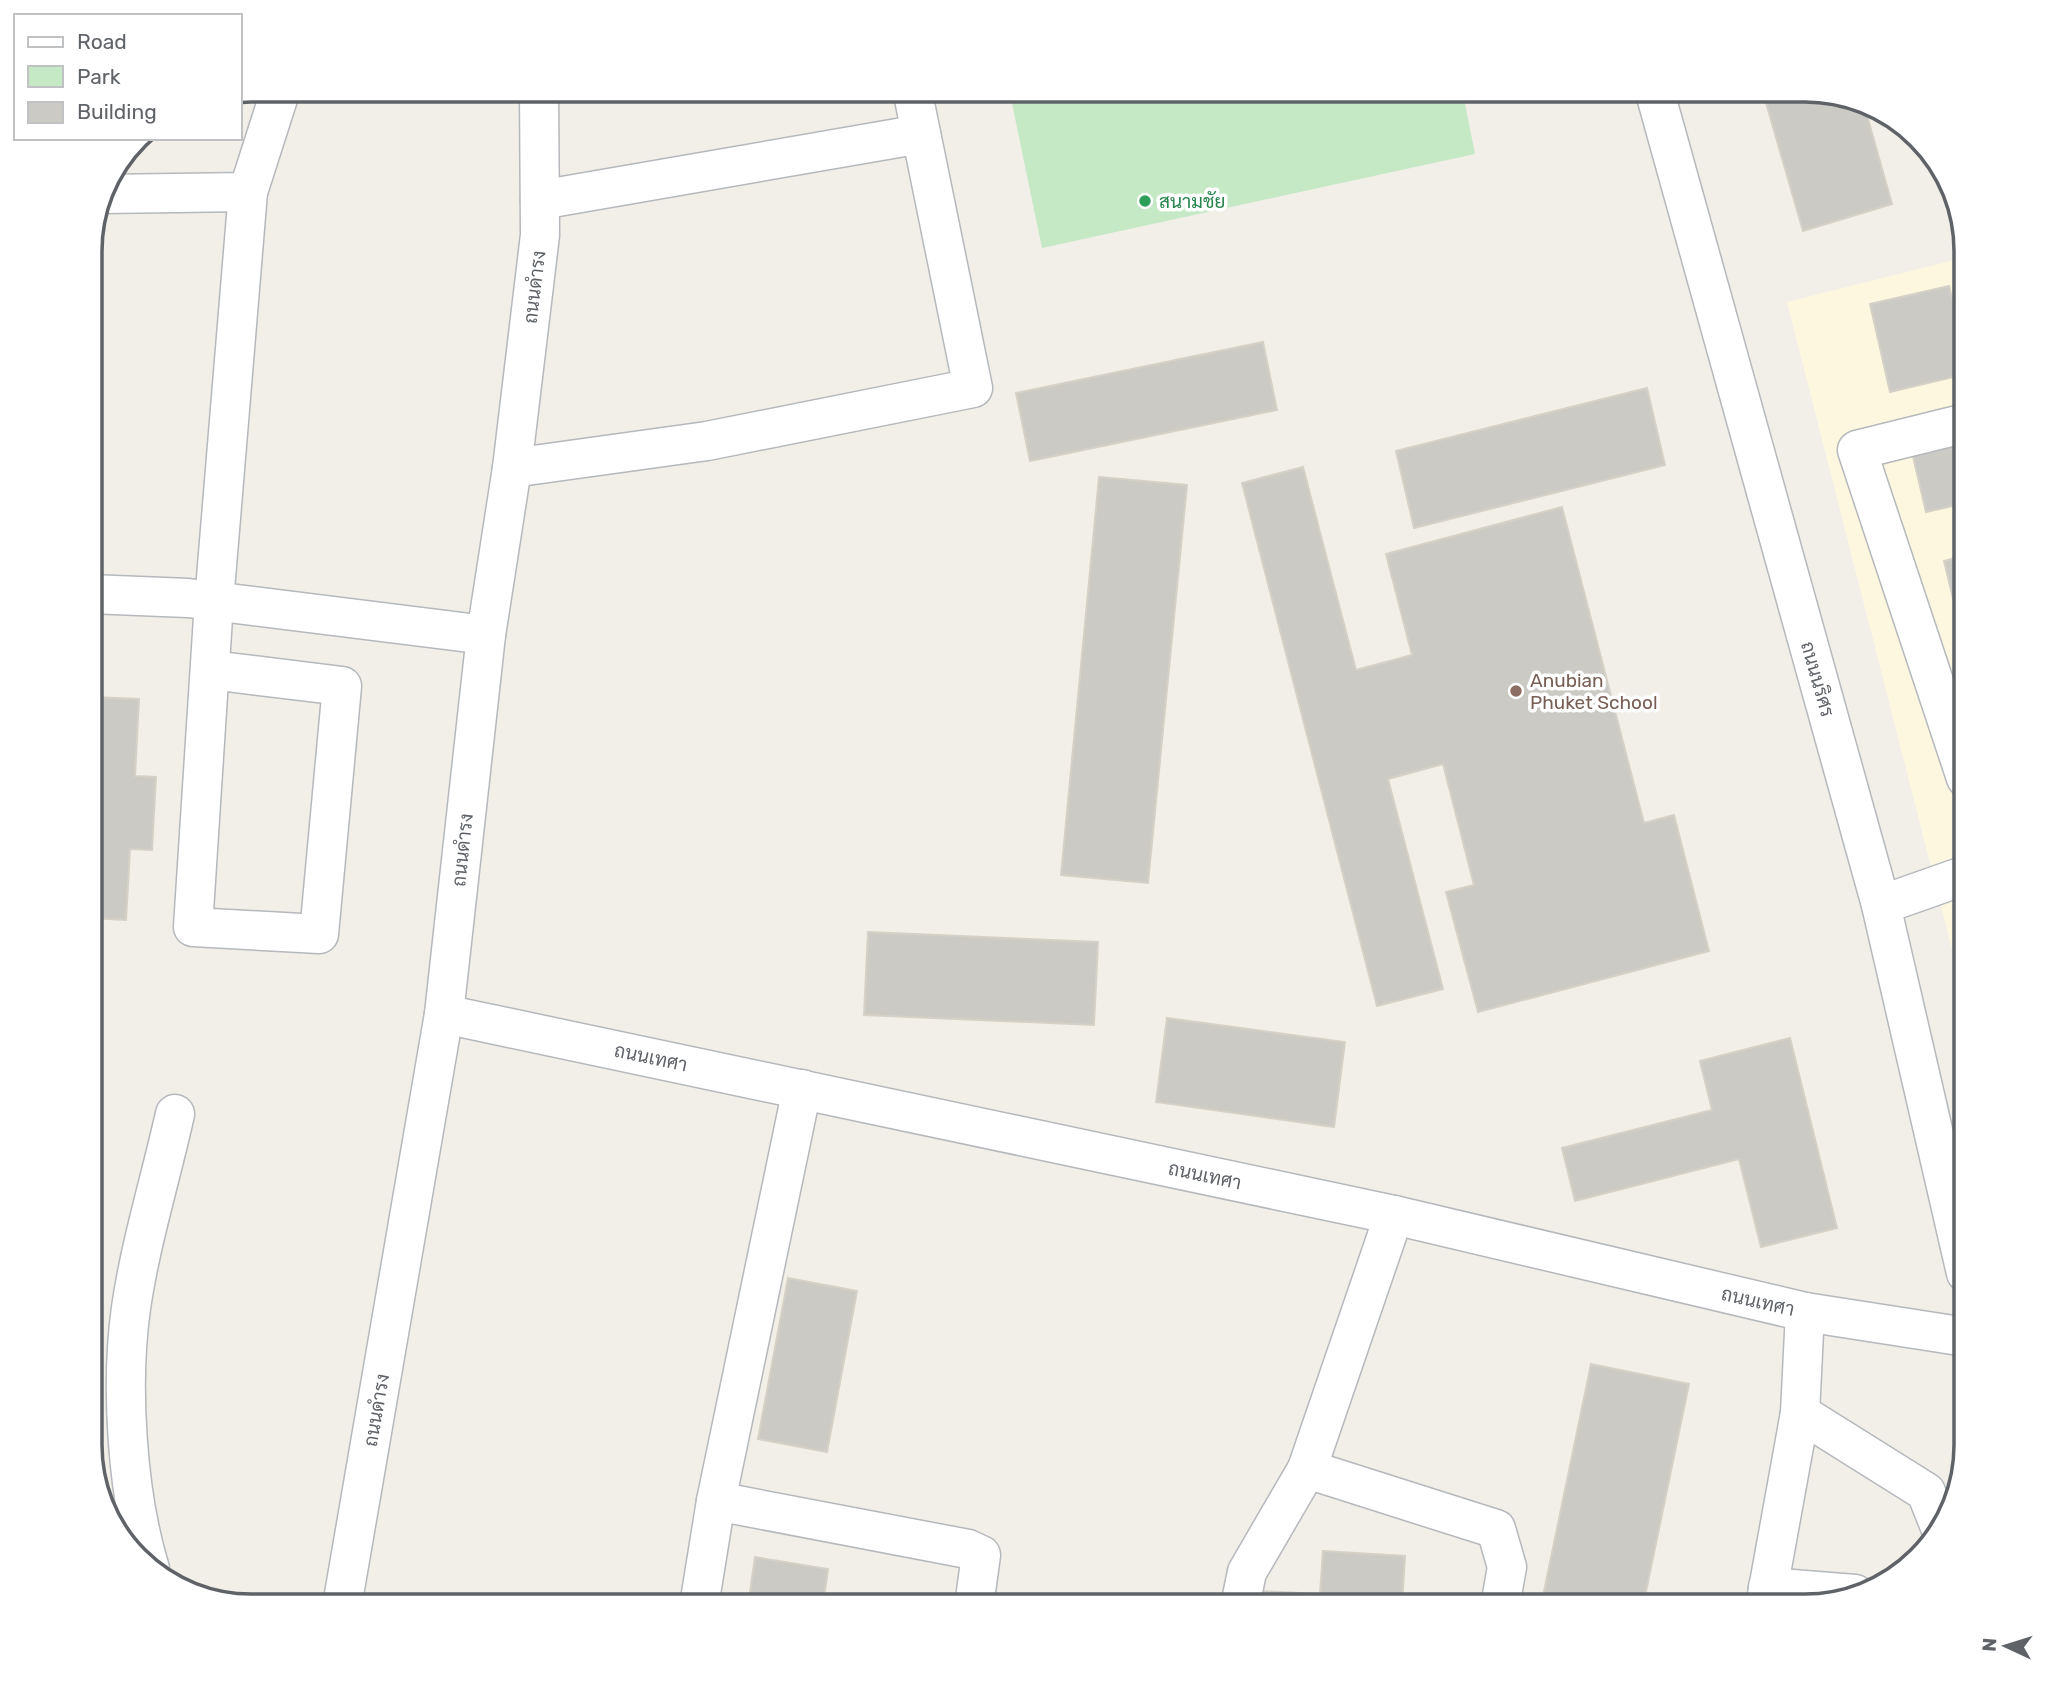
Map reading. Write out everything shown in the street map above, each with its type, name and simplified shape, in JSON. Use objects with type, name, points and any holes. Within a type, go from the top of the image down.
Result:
[{"type":"street","points":[[211,670],[342,686],[319,934],[193,927],[214,602],[248,192],[277,101]]},
{"type":"street","name":"ถนนดำรง","points":[[344,1594],[444,1014],[486,635],[512,468],[540,235],[539,101]]},
{"type":"street","points":[[512,468],[707,442],[973,388],[914,101]]},
{"type":"street","name":"ถนนนริศร","points":[[1657,101],[1881,905],[1954,1221]]},
{"type":"street","points":[[540,200],[921,134]]},
{"type":"street","points":[[113,194],[248,192]]},
{"type":"street","points":[[1954,426],[1857,450],[1954,742]]},
{"type":"street","points":[[102,595],[214,602],[486,635]]},
{"type":"street","points":[[1881,905],[1954,880]]},
{"type":"street","name":"ถนนเทศา","points":[[444,1014],[1394,1215],[1805,1312],[1954,1335]]},
{"type":"street","points":[[701,1594],[716,1501],[802,1089]]},
{"type":"street","points":[[143,1547],[128,1436],[127,1361],[131,1307],[175,1114]]},
{"type":"street","points":[[1242,1594],[1247,1572],[1307,1469],[1394,1215]]},
{"type":"street","points":[[1767,1594],[1800,1413],[1805,1312]]},
{"type":"street","points":[[1800,1413],[1926,1492],[1935,1515]]},
{"type":"street","points":[[1307,1469],[1496,1528],[1507,1567],[1502,1594]]},
{"type":"street","points":[[716,1501],[968,1549],[981,1555],[976,1594]]},
{"type":"shaded area","points":[[1954,260],[1954,957],[1787,302]]},
{"type":"green space","name":"สนามชัย","points":[[1011,101],[1464,101],[1475,154],[1042,248]]},
{"type":"building","points":[[1765,101],[1833,104],[1867,116],[1892,204],[1803,231]]},
{"type":"building","points":[[1949,286],[1954,307],[1954,377],[1890,392],[1870,304]]},
{"type":"building","points":[[1263,342],[1277,410],[1030,461],[1016,393]]},
{"type":"building","points":[[1647,388],[1665,465],[1414,528],[1396,451]]},
{"type":"building","points":[[1954,439],[1954,506],[1926,512],[1911,448]]},
{"type":"building","points":[[1303,467],[1356,670],[1412,655],[1386,554],[1562,507],[1644,823],[1674,815],[1709,951],[1478,1012],[1446,892],[1474,885],[1443,764],[1388,779],[1443,989],[1377,1006],[1242,483]]},
{"type":"building","points":[[1099,477],[1187,485],[1148,883],[1061,875]]},
{"type":"building","points":[[1954,558],[1954,603],[1944,561]]},
{"type":"building","points":[[102,697],[139,699],[135,776],[156,777],[152,850],[130,849],[126,920],[102,919]]},
{"type":"building","points":[[868,932],[1098,942],[1094,1025],[864,1015]]},
{"type":"building","points":[[1167,1018],[1345,1042],[1334,1127],[1156,1102]]},
{"type":"building","points":[[1790,1038],[1837,1228],[1761,1247],[1739,1159],[1575,1201],[1562,1148],[1712,1110],[1700,1061]]},
{"type":"building","points":[[788,1278],[857,1291],[827,1452],[758,1439]]},
{"type":"building","points":[[1591,1364],[1689,1384],[1645,1594],[1543,1594]]},
{"type":"building","points":[[1323,1551],[1405,1556],[1403,1594],[1320,1594]]},
{"type":"building","points":[[755,1557],[828,1569],[825,1594],[750,1594]]},
{"type":"building","points":[[1258,1591],[1320,1594],[1258,1594]]},
{"type":"place","name":"สนามชัย","points":[[1145,201]]},
{"type":"place","name":"Anubian Phuket School","points":[[1516,691]]}]
